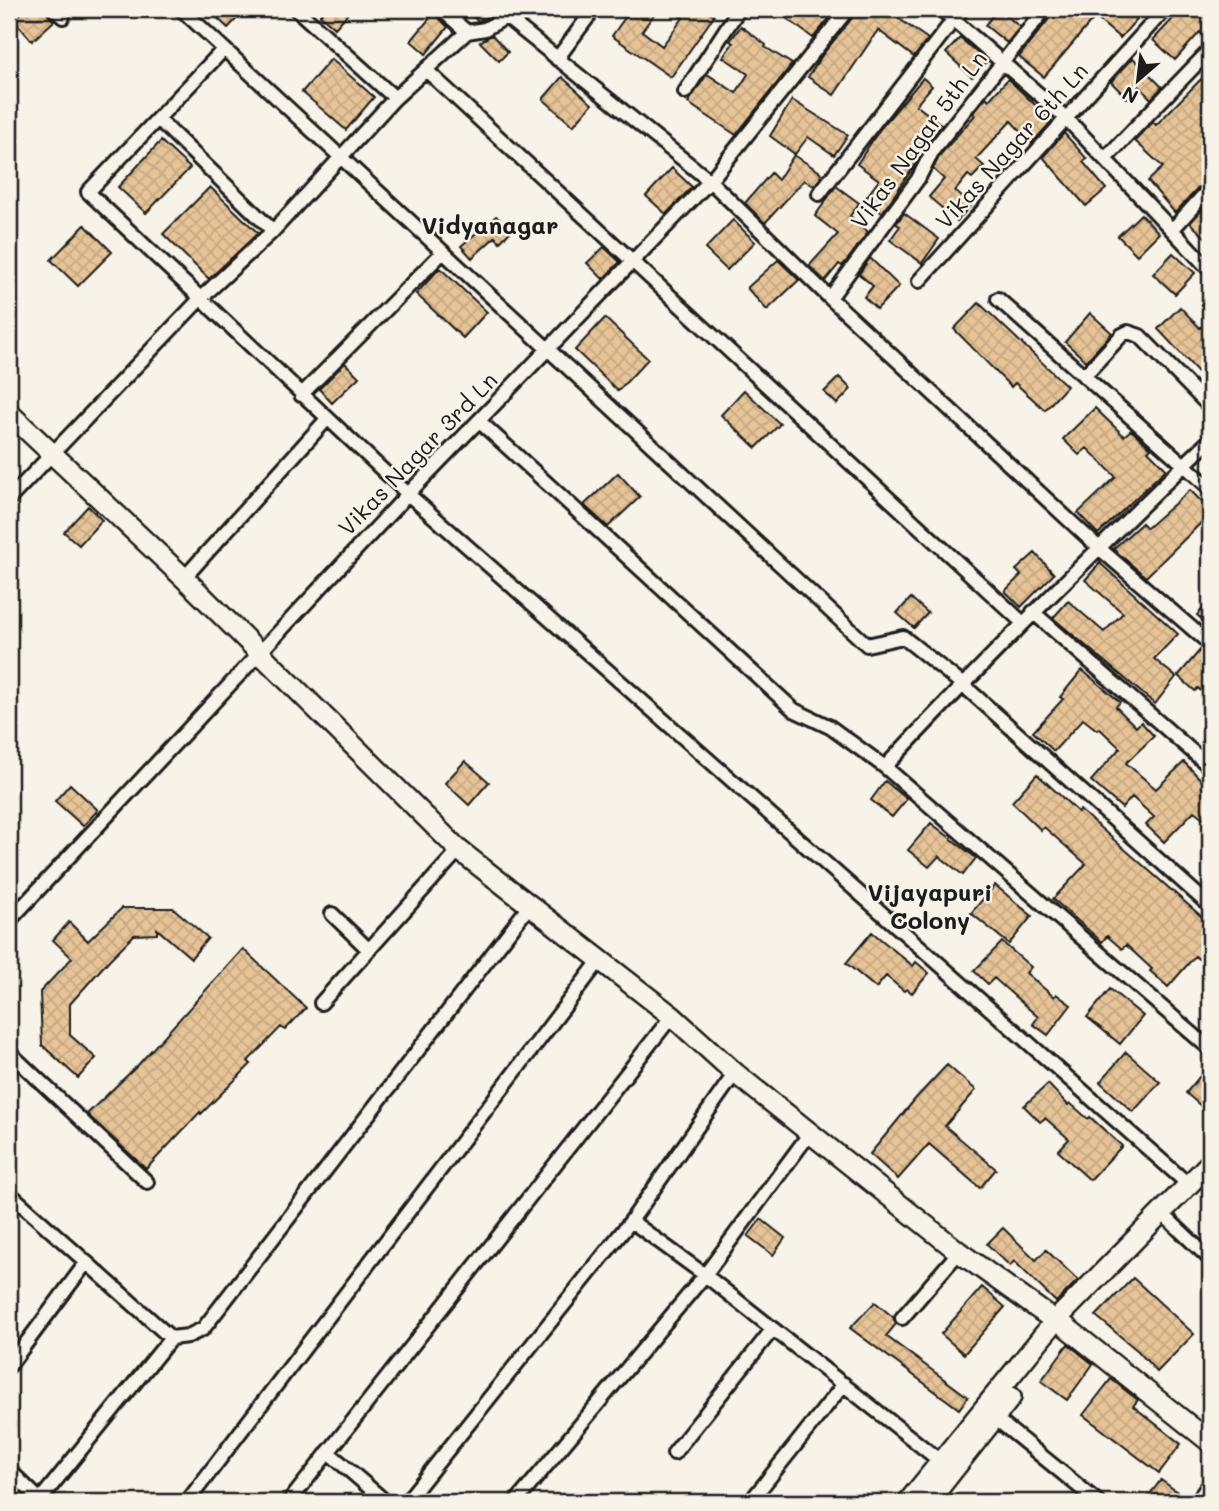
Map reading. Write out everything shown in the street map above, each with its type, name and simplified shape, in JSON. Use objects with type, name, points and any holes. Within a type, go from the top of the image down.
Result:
[{"type":"street","points":[[181,9],[867,645],[903,637],[962,684],[1210,906]]},
{"type":"street","points":[[296,9],[395,97]]},
{"type":"street","points":[[441,9],[467,32]]},
{"type":"street","points":[[557,59],[594,9]]},
{"type":"street","points":[[685,92],[739,9]]},
{"type":"street","name":"Vikas Nagar 3rd Ln","points":[[9,921],[408,494],[710,181],[848,9]]},
{"type":"street","points":[[941,9],[1065,117],[1210,270]]},
{"type":"street","points":[[819,194],[962,9]]},
{"type":"street","name":"Vikas Nagar 5th Ln","points":[[830,298],[918,179],[933,150],[1045,9]]},
{"type":"street","name":"Vikas Nagar 6th Ln","points":[[919,281],[1065,117],[1166,9]]},
{"type":"street","points":[[9,499],[51,452],[202,298],[273,231],[395,97],[467,32],[485,29],[506,17],[710,181],[830,298],[1099,548],[1210,644]]},
{"type":"street","points":[[224,49],[88,191],[408,494],[1189,1185]]},
{"type":"street","points":[[1105,159],[1210,50]]},
{"type":"street","points":[[426,70],[1023,623]]},
{"type":"street","points":[[158,119],[273,231]]},
{"type":"street","points":[[1172,230],[1210,188]]},
{"type":"street","points":[[301,395],[443,252]]},
{"type":"street","points":[[998,299],[1210,488]]},
{"type":"street","points":[[1084,376],[1122,335],[1134,333],[1210,407]]},
{"type":"street","points":[[9,413],[184,578],[459,850],[672,1016],[735,1073],[959,1252],[1060,1323],[1210,1442]]},
{"type":"street","points":[[184,578],[327,419]]},
{"type":"street","points":[[479,421],[794,710],[830,727],[885,767],[1210,1049]]},
{"type":"street","points":[[885,767],[1033,612],[1210,440]]},
{"type":"street","points":[[1033,612],[1210,767]]},
{"type":"street","points":[[321,1003],[459,850]]},
{"type":"street","points":[[9,1470],[40,1501],[171,1338],[188,1336],[203,1329],[530,905]]},
{"type":"street","points":[[332,914],[369,950]]},
{"type":"street","points":[[187,1502],[600,960]]},
{"type":"street","points":[[289,1502],[672,1016]]},
{"type":"street","points":[[9,1052],[147,1182]]},
{"type":"street","points":[[406,1502],[631,1221],[735,1073]]},
{"type":"street","points":[[516,1502],[705,1275],[810,1133]]},
{"type":"street","points":[[908,1502],[940,1461],[1060,1323],[1210,1163]]},
{"type":"street","points":[[928,1502],[995,1418],[1060,1323],[1210,1180]]},
{"type":"street","points":[[9,1193],[171,1338]]},
{"type":"street","points":[[1169,1220],[1210,1259]]},
{"type":"street","points":[[631,1221],[705,1275],[940,1461]]},
{"type":"street","points":[[902,1318],[959,1252]]},
{"type":"street","points":[[9,1366],[86,1263]]},
{"type":"street","points":[[674,1453],[772,1330]]},
{"type":"street","points":[[750,1502],[844,1384]]},
{"type":"street","points":[[995,1418],[1098,1502]]},
{"type":"street","points":[[328,1452],[386,1502]]},
{"type":"street","points":[[1196,1502],[1210,1484]]},
{"type":"building","points":[[26,9],[45,9],[54,21],[32,41],[14,20]]},
{"type":"building","points":[[208,9],[246,9],[228,28]]},
{"type":"building","points":[[325,9],[352,9],[335,28],[320,15]]},
{"type":"building","points":[[476,9],[494,9],[486,18],[478,21],[471,15]]},
{"type":"building","points":[[631,9],[658,9],[642,31],[662,46],[683,18],[670,9],[705,9],[714,16],[671,77],[612,36]]},
{"type":"building","points":[[774,9],[837,9],[813,38]]},
{"type":"building","points":[[867,9],[885,9],[928,39],[914,57],[878,30],[834,95],[808,77],[856,13],[861,17]]},
{"type":"building","points":[[998,9],[1020,27],[1007,43],[985,25]]},
{"type":"building","points":[[1057,9],[1124,9],[1137,19],[1120,38],[1095,17],[1044,77],[1019,57]]},
{"type":"building","points":[[1182,9],[1210,9],[1210,41],[1200,32],[1175,60],[1153,40]]},
{"type":"building","points":[[434,13],[448,27],[426,54],[411,41]]},
{"type":"building","points":[[741,26],[766,45],[765,47],[792,64],[736,135],[688,103],[707,74],[736,93],[748,74],[723,57]]},
{"type":"building","points":[[492,35],[508,52],[499,61],[480,42]]},
{"type":"building","points":[[960,38],[987,61],[972,77],[946,53]]},
{"type":"building","points":[[1133,58],[1162,87],[1151,99],[1139,86],[1127,98],[1111,82]]},
{"type":"building","points":[[331,59],[374,97],[346,130],[302,92]]},
{"type":"building","points":[[1210,70],[1210,116],[1204,122],[1210,128],[1210,179],[1175,213],[1148,181],[1163,167],[1135,141],[1153,122],[1156,125]]},
{"type":"building","points":[[562,77],[592,104],[573,126],[543,99]]},
{"type":"building","points":[[923,78],[932,86],[916,105],[942,125],[882,213],[865,199],[879,180],[857,164],[880,129]]},
{"type":"building","points":[[1008,79],[1052,121],[1032,143],[1011,121],[976,159],[984,166],[972,178],[968,175],[955,191],[971,205],[957,221],[929,197],[944,179],[933,169],[940,155],[975,115],[973,113],[986,97],[989,100]]},
{"type":"building","points":[[792,100],[848,135],[834,155],[808,137],[795,154],[770,136]]},
{"type":"building","points":[[1064,133],[1087,159],[1083,162],[1106,189],[1086,206],[1043,157]]},
{"type":"building","points":[[161,141],[190,168],[146,213],[118,187]]},
{"type":"building","points":[[794,155],[822,176],[814,186],[804,180],[765,223],[745,203],[771,173],[778,180]]},
{"type":"building","points":[[672,168],[692,187],[666,214],[646,196]]},
{"type":"building","points":[[836,186],[859,203],[850,216],[868,232],[846,262],[842,266],[839,264],[825,281],[809,266],[838,234],[815,216]]},
{"type":"building","points":[[210,187],[258,233],[209,279],[163,234]]},
{"type":"building","points":[[1210,201],[1210,242],[1190,223]]},
{"type":"building","points":[[904,213],[939,239],[922,263],[890,240],[900,226],[896,224]]},
{"type":"building","points":[[1141,214],[1159,233],[1137,255],[1118,236]]},
{"type":"building","points":[[496,216],[511,231],[500,242],[495,237],[472,258],[461,246]]},
{"type":"building","points":[[733,220],[755,242],[727,270],[705,249]]},
{"type":"building","points":[[85,225],[112,252],[78,286],[51,260]]},
{"type":"building","points":[[604,247],[620,262],[603,279],[587,263]]},
{"type":"building","points":[[1173,253],[1195,273],[1175,294],[1153,274]]},
{"type":"building","points":[[870,258],[899,286],[877,309],[864,297],[873,286],[859,274]]},
{"type":"building","points":[[778,260],[799,280],[767,310],[747,288]]},
{"type":"building","points":[[440,268],[487,312],[463,338],[416,294]]},
{"type":"building","points":[[979,303],[1067,386],[1045,410],[1015,383],[1011,387],[954,329]]},
{"type":"building","points":[[1180,307],[1200,328],[1210,319],[1210,385],[1158,329]]},
{"type":"building","points":[[1090,313],[1112,333],[1086,361],[1065,342]]},
{"type":"building","points":[[605,318],[648,359],[618,391],[575,350]]},
{"type":"building","points":[[345,363],[359,377],[332,403],[319,389]]},
{"type":"building","points":[[839,377],[851,389],[837,404],[824,392]]},
{"type":"building","points":[[744,390],[780,424],[756,448],[721,415]]},
{"type":"building","points":[[1095,408],[1124,436],[1131,430],[1151,448],[1148,451],[1166,469],[1098,534],[1078,513],[1116,477],[1087,448],[1079,455],[1063,439]]},
{"type":"building","points":[[618,473],[640,497],[608,527],[584,505]]},
{"type":"building","points":[[1190,490],[1210,510],[1210,514],[1146,577],[1113,549],[1142,523],[1147,528]]},
{"type":"building","points":[[88,506],[102,520],[79,545],[64,532]]},
{"type":"building","points":[[1035,553],[1054,574],[1021,607],[1005,591],[1021,575],[1016,570]]},
{"type":"building","points":[[1100,563],[1178,634],[1154,659],[1176,677],[1155,704],[1053,618],[1068,601],[1104,632],[1123,613],[1085,580]]},
{"type":"building","points":[[911,598],[928,613],[914,628],[897,613]]},
{"type":"building","points":[[1210,601],[1210,627],[1197,615]]},
{"type":"building","points":[[1201,649],[1210,657],[1210,700],[1198,688],[1195,691],[1178,676]]},
{"type":"building","points":[[1082,670],[1120,702],[1116,707],[1136,727],[1141,722],[1154,736],[1126,763],[1156,789],[1184,762],[1210,789],[1210,823],[1194,811],[1164,842],[1146,825],[1154,817],[1132,797],[1122,808],[1091,781],[1120,748],[1099,728],[1097,730],[1083,719],[1054,751],[1033,732],[1063,699],[1060,697]]},
{"type":"building","points":[[465,761],[489,782],[469,805],[445,783]]},
{"type":"building","points":[[1037,774],[1210,924],[1210,969],[1195,956],[1168,987],[1126,945],[1122,949],[1107,936],[1102,942],[1053,899],[1086,864],[1044,827],[1041,830],[1012,802]]},
{"type":"building","points":[[885,781],[907,799],[892,817],[871,800]]},
{"type":"building","points":[[70,784],[98,810],[83,826],[55,801]]},
{"type":"building","points":[[931,823],[976,858],[963,875],[939,856],[929,867],[908,850]]},
{"type":"building","points":[[995,885],[1032,916],[1009,944],[971,913]]},
{"type":"building","points":[[122,908],[173,908],[208,938],[191,958],[157,929],[157,934],[134,935],[110,959],[70,1004],[70,1035],[96,1058],[78,1078],[42,1045],[40,992],[72,958],[53,940],[69,922],[88,941]]},
{"type":"building","points":[[872,932],[913,966],[916,962],[929,973],[912,993],[907,989],[904,991],[886,976],[876,988],[846,963]]},
{"type":"building","points":[[1002,942],[1031,967],[1026,973],[1054,997],[1056,994],[1071,1005],[1048,1035],[1033,1024],[1038,1017],[994,978],[988,984],[974,971]]},
{"type":"building","points":[[243,949],[306,1008],[285,1030],[281,1027],[248,1061],[251,1064],[201,1114],[200,1112],[146,1169],[87,1114],[138,1065]]},
{"type":"building","points":[[1110,989],[1143,1016],[1120,1044],[1087,1017]]},
{"type":"building","points":[[1126,1052],[1160,1082],[1133,1112],[1100,1082]]},
{"type":"building","points":[[1210,1064],[1210,1114],[1186,1093]]},
{"type":"building","points":[[947,1065],[976,1090],[945,1126],[996,1169],[980,1188],[929,1144],[898,1179],[870,1154]]},
{"type":"building","points":[[1048,1084],[1068,1105],[1070,1103],[1088,1119],[1090,1117],[1122,1146],[1090,1180],[1058,1151],[1069,1139],[1045,1118],[1040,1122],[1024,1106]]},
{"type":"building","points":[[761,1219],[785,1238],[773,1255],[748,1236]]},
{"type":"building","points":[[1003,1228],[1036,1260],[1046,1250],[1078,1280],[1056,1302],[1014,1261],[1010,1266],[987,1244]]},
{"type":"building","points":[[1133,1278],[1194,1334],[1157,1372],[1138,1351],[1096,1316]]},
{"type":"building","points":[[982,1287],[1005,1307],[964,1354],[941,1334]]},
{"type":"building","points":[[875,1302],[893,1317],[896,1324],[886,1336],[968,1397],[959,1409],[850,1328]]},
{"type":"building","points":[[1068,1344],[1093,1364],[1067,1400],[1041,1381]]},
{"type":"building","points":[[1111,1379],[1138,1400],[1133,1406],[1181,1444],[1159,1473],[1083,1415]]},
{"type":"building","points":[[1161,1480],[1180,1494],[1174,1502],[1144,1502]]},
{"type":"district","name":"Vidyanagar","points":[[490,226]]},
{"type":"district","name":"Vijayapuri Colony","points":[[930,907]]}]
